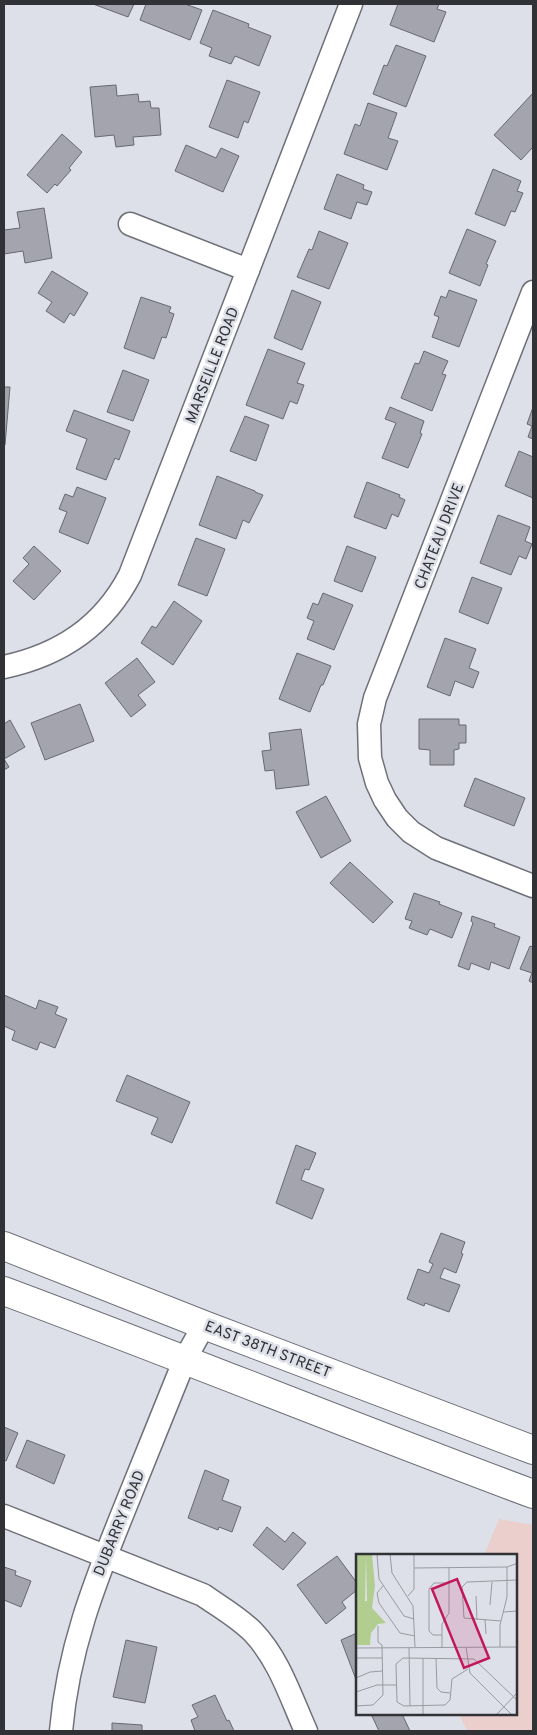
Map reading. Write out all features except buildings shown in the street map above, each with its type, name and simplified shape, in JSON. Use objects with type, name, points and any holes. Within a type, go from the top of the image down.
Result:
[{"type":"main road","name":"EAST 38TH STREET","points":[[4,1246],[158,1305],[204,1325],[533,1450]]},
{"type":"main road","points":[[4,1291],[185,1359],[395,1443],[533,1494]]},
{"type":"street","name":"MARSEILLE ROAD","points":[[4,667],[39,658],[67,644],[84,632],[100,617],[125,585],[133,570],[248,270],[345,5]]},
{"type":"street","points":[[130,224],[248,270]]},
{"type":"street","name":"CHATEAU DRIVE","points":[[533,292],[373,706],[369,724],[370,758],[377,783],[391,810],[411,832],[436,848],[533,886]]},
{"type":"street","name":"DUBARRY ROAD","points":[[62,1731],[66,1690],[74,1647],[86,1608],[105,1556],[185,1359],[204,1325]]},
{"type":"street","points":[[4,1516],[203,1595],[228,1611],[253,1632],[278,1668],[306,1731]]},
{"type":"shaded area","points":[[499,1519],[533,1525],[533,1731],[467,1731],[459,1715],[517,1715],[517,1554],[484,1554]]}]
